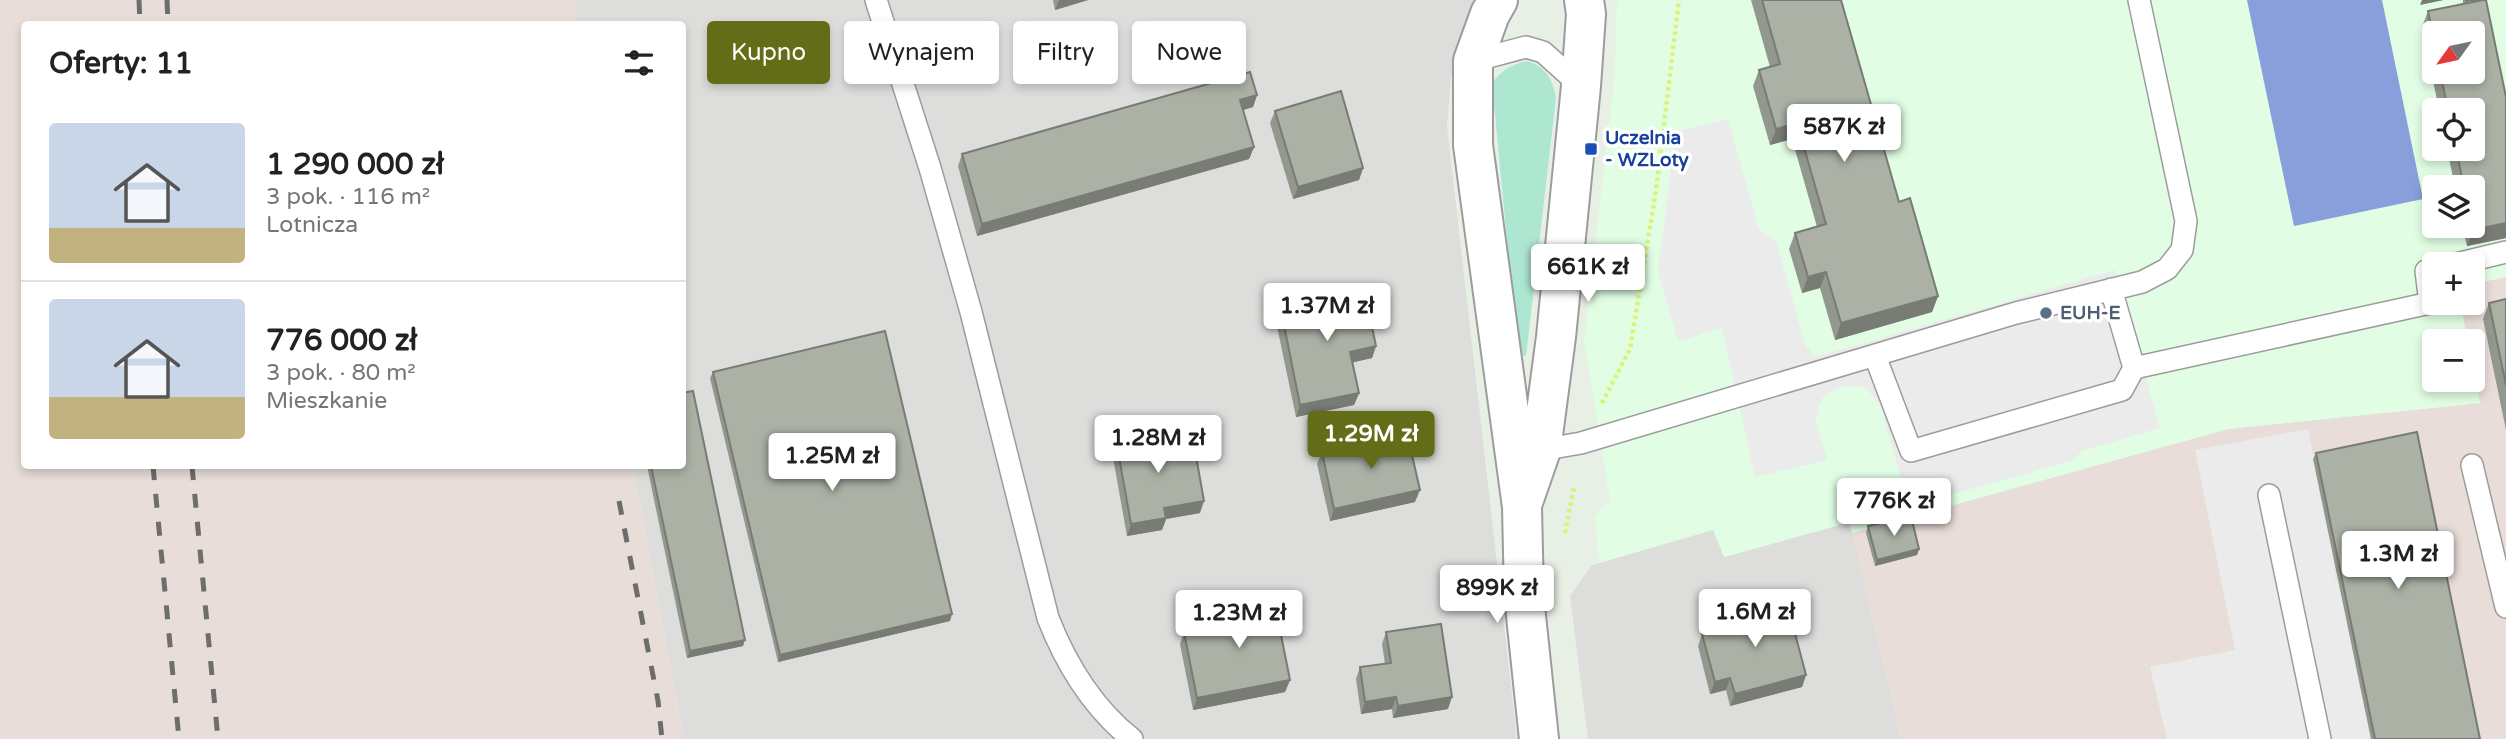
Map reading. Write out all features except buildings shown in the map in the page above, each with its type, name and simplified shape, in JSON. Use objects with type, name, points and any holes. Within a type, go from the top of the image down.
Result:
[{"type":"street","points":[[1498,0],[1473,61],[1473,145],[1522,507],[1524,597],[1539,739]]},
{"type":"street","points":[[1522,507],[1541,450],[1571,200],[1586,14],[1584,0]]},
{"type":"lane","points":[[876,0],[930,168],[971,312],[1048,618],[1059,645],[1091,698],[1112,723],[1132,739]]},
{"type":"lane","points":[[1541,450],[1581,443],[2017,313],[2143,282],[2167,269],[2182,250],[2186,222],[2139,0]]},
{"type":"lane","points":[[1473,61],[1526,47],[1544,52],[1581,86]]},
{"type":"lane","points":[[2485,258],[2506,253]]},
{"type":"lane","points":[[1875,356],[1911,451],[2122,390],[2134,368],[2111,289]]},
{"type":"lane","points":[[2134,368],[2422,305]]},
{"type":"lane","points":[[2472,465],[2506,607]]},
{"type":"lane","points":[[2269,495],[2320,739]]},
{"type":"path","points":[[1565,536],[1581,443],[1630,349],[1656,191],[1679,0]]},
{"type":"shaded area","points":[[0,0],[574,0],[576,21],[21,21],[21,469],[634,469],[684,739],[0,739]]},
{"type":"shaded area","points":[[574,0],[1488,0],[1451,76],[1447,126],[1517,739],[684,739],[634,469],[686,469],[686,21],[576,21]]},
{"type":"shaded area","points":[[1617,0],[2506,0],[2506,277],[2485,281],[2485,252],[2422,252],[2422,315],[2463,315],[2465,329],[2422,329],[2422,392],[2478,392],[2480,403],[2228,429],[1852,533],[1850,522],[1724,557],[1713,530],[1599,563],[1595,516],[1610,500],[1584,342],[1615,73]]},
{"type":"shaded area","points":[[2247,0],[2382,0],[2422,199],[2294,226]]},
{"type":"shaded area","points":[[1527,61],[1548,75],[1556,98],[1526,356],[1518,355],[1492,83],[1507,69]]},
{"type":"shaded area","name":"EUH-E","points":[[1728,119],[1759,230],[1776,241],[1805,344],[1812,353],[1819,356],[2115,270],[2160,428],[2082,451],[2072,461],[1909,506],[1880,405],[1865,387],[1843,386],[1825,394],[1819,405],[1816,421],[1827,460],[1755,477],[1722,328],[1678,341],[1658,271],[1676,132]]},
{"type":"shaded area","points":[[2506,277],[2506,739],[1901,739],[1852,533],[2228,429],[2480,403],[2478,392],[2485,392],[2485,329],[2465,329],[2463,315],[2485,315],[2485,281]]},
{"type":"shaded area","points":[[2308,429],[2371,739],[2167,739],[2150,667],[2235,650],[2195,450]]},
{"type":"shaded area","points":[[1850,522],[1901,739],[1588,739],[1570,596],[1592,565],[1714,529],[1725,557]]},
{"type":"railway","points":[[139,0],[140,21]]},
{"type":"railway","points":[[167,0],[168,21]]},
{"type":"railway","points":[[153,469],[179,739]]},
{"type":"railway","points":[[192,469],[218,739]]},
{"type":"railway","points":[[619,501],[658,701],[662,739]]},
{"type":"place","name":"Uczelnia - WZLoty","points":[[1591,149]]},
{"type":"place","name":"EUH-E","points":[[2046,313]]}]
